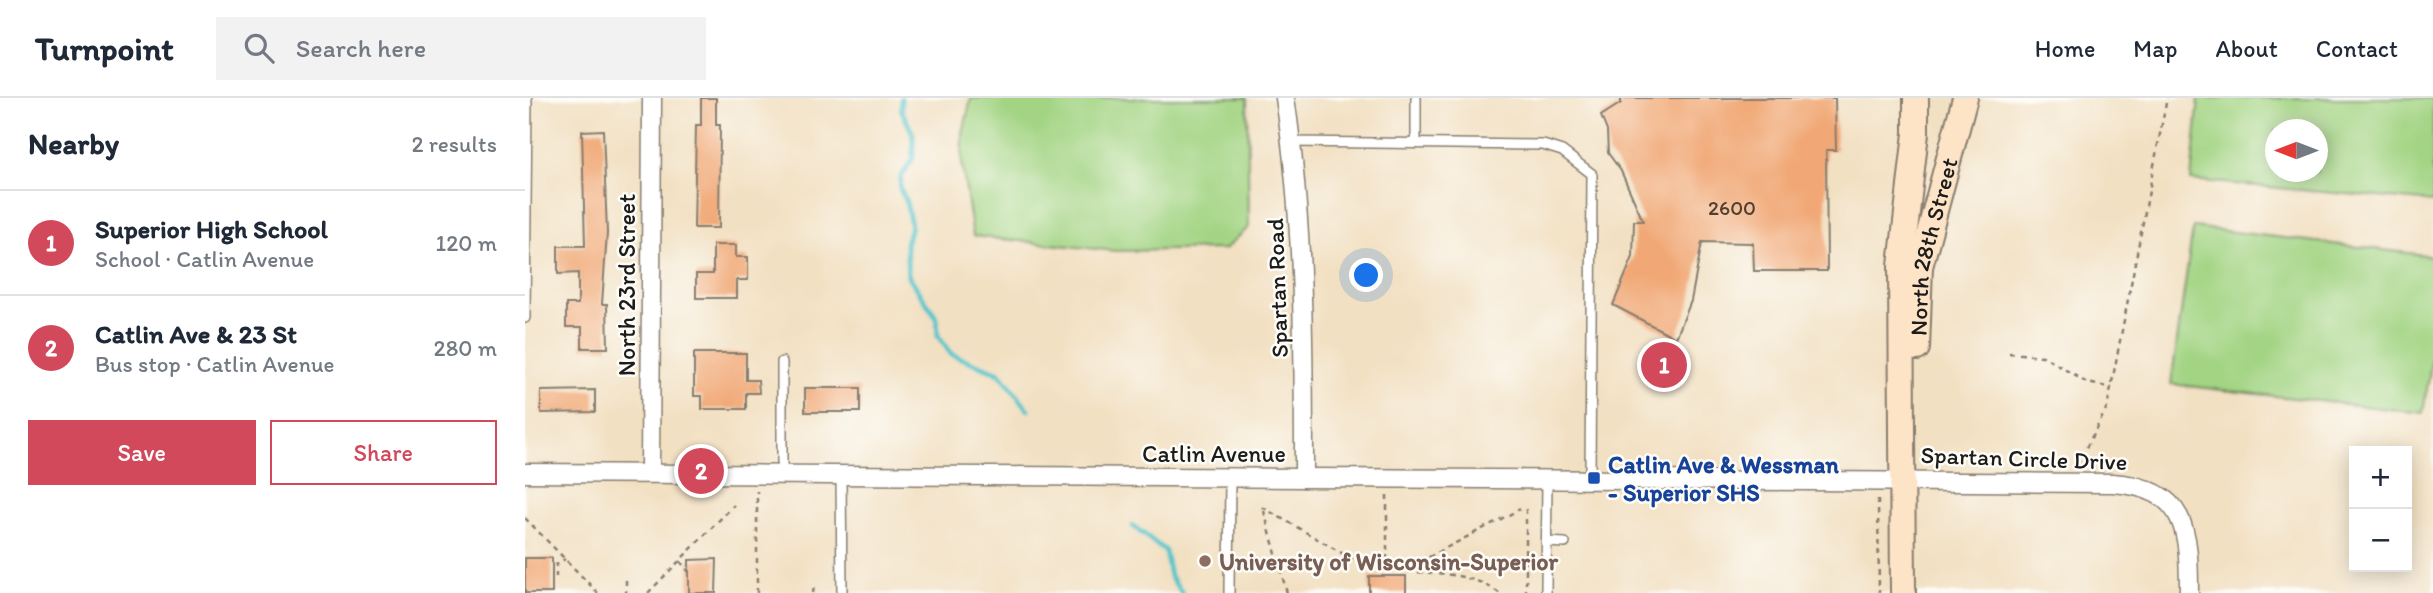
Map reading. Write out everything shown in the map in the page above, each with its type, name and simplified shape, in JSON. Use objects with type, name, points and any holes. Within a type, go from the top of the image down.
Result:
[{"type":"main road","name":"North 28th Street","points":[[1903,593],[1901,266],[1916,133],[1916,98]]},
{"type":"main road","name":"North 28th Street","points":[[1903,479],[1915,449],[1920,267],[1965,98]]},
{"type":"street","name":"North 23rd Street","points":[[650,473],[652,98]]},
{"type":"street","name":"Spartan Road","points":[[1285,98],[1304,291],[1304,478]]},
{"type":"street","name":"Catlin Avenue","points":[[525,473],[1903,479]]},
{"type":"street","name":"Spartan Circle Drive","points":[[1903,479],[2126,484],[2148,489],[2170,505],[2186,532],[2189,593]]},
{"type":"lane","points":[[525,318],[527,98]]},
{"type":"lane","points":[[1416,98],[1416,143]]},
{"type":"lane","points":[[1291,142],[1543,145],[1567,154],[1592,174],[1590,478]]},
{"type":"lane","points":[[782,362],[782,474]]},
{"type":"lane","points":[[841,475],[842,593]]},
{"type":"lane","points":[[1229,593],[1230,477]]},
{"type":"lane","points":[[1546,593],[1547,478]]},
{"type":"lane","points":[[1546,542],[1565,543]]},
{"type":"path","points":[[2066,483],[2091,444],[2108,408],[2167,98]]},
{"type":"path","points":[[2010,353],[2043,356],[2087,383],[2112,388]]},
{"type":"path","points":[[757,593],[758,474]]},
{"type":"path","points":[[1387,478],[1387,573]]},
{"type":"path","points":[[1877,479],[1879,593]]},
{"type":"path","points":[[648,593],[734,505]]},
{"type":"path","points":[[1287,593],[1263,509],[1352,559],[1387,573],[1445,574],[1492,588],[1499,593]]},
{"type":"path","points":[[1387,573],[1427,558],[1520,509]]},
{"type":"path","points":[[1525,509],[1526,593]]},
{"type":"path","points":[[525,518],[598,593]]},
{"type":"path","points":[[556,577],[556,565],[565,559]]},
{"type":"path","points":[[680,561],[689,572]]},
{"type":"path","points":[[626,580],[626,593]]},
{"type":"path","points":[[813,593],[814,586]]},
{"type":"green space","points":[[971,98],[1247,98],[1249,227],[1225,249],[1116,251],[973,236],[962,165],[963,134]]},
{"type":"green space","points":[[2199,98],[2433,98],[2433,202],[2191,180]]},
{"type":"green space","points":[[2193,227],[2433,256],[2433,352],[2423,413],[2171,384]]},
{"type":"building","points":[[701,98],[716,98],[716,125],[720,125],[719,228],[694,228],[696,125],[701,125]]},
{"type":"building","points":[[1621,98],[1835,98],[1836,150],[1826,150],[1827,271],[1754,271],[1753,243],[1702,242],[1691,301],[1676,338],[1613,305],[1633,257],[1634,221],[1643,221],[1621,171],[1608,153],[1607,131],[1601,116],[1621,103]]},
{"type":"building","points":[[603,130],[607,233],[602,304],[607,304],[608,348],[582,348],[582,327],[566,327],[566,304],[578,304],[578,273],[558,274],[558,246],[585,246],[582,131]]},
{"type":"building","points":[[713,245],[736,245],[736,257],[748,257],[748,280],[737,280],[737,298],[696,298],[696,274],[713,274]]},
{"type":"building","points":[[694,353],[746,353],[746,380],[758,380],[759,393],[746,393],[746,409],[702,409],[702,396],[694,396]]},
{"type":"building","points":[[805,388],[860,388],[860,412],[805,412]]},
{"type":"building","points":[[595,390],[595,412],[541,413],[541,391]]},
{"type":"building","points":[[525,558],[552,558],[552,593],[525,593]]},
{"type":"building","points":[[717,559],[716,593],[689,593],[689,560]]},
{"type":"building","points":[[1369,576],[1406,576],[1406,593],[1369,593]]},
{"type":"waterway","points":[[901,98],[901,109],[913,134],[913,158],[901,177],[900,189],[906,201],[911,226],[906,244],[908,275],[937,318],[938,336],[951,354],[1000,373],[1029,410]]},
{"type":"waterway","points":[[1133,526],[1165,551],[1170,576],[1182,593]]},
{"type":"place","name":"Superior High School","points":[[1664,365]]},
{"type":"place","name":"Catlin Ave & 23 St","points":[[701,471]]},
{"type":"place","name":"Catlin Ave & Wessman - Superior SHS","points":[[1594,478]]},
{"type":"place","name":"University of Wisconsin-Superior","points":[[1205,561]]}]
